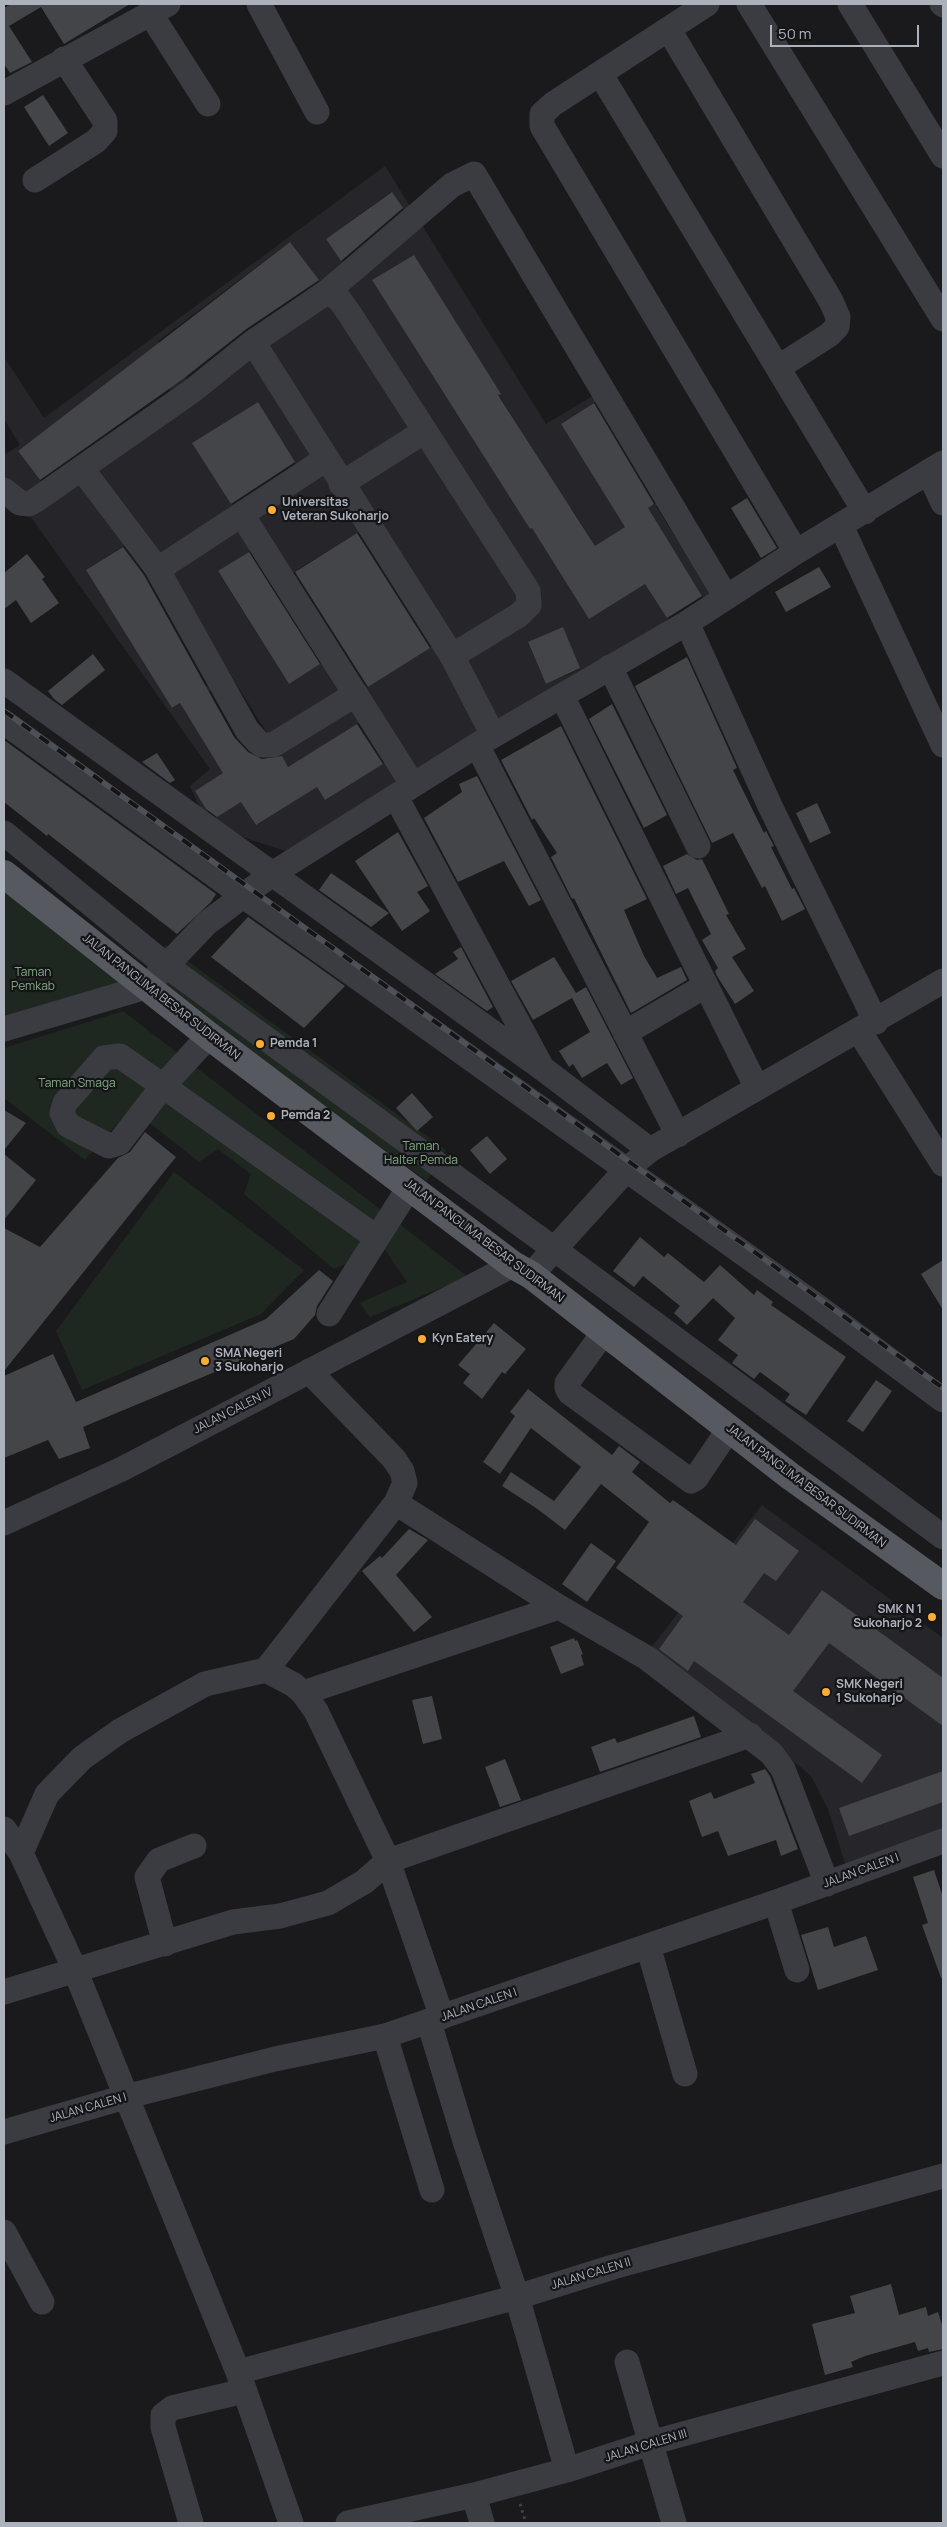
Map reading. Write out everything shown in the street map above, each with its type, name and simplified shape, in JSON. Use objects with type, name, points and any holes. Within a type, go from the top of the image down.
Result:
[{"type":"main road","name":"JALAN PANGLIMA BESAR SUDIRMAN","points":[[4,874],[146,987],[604,1332],[790,1476],[943,1586]]},
{"type":"street","points":[[259,4],[317,112]]},
{"type":"street","points":[[707,4],[542,114],[542,126],[796,552]]},
{"type":"street","points":[[749,4],[943,319]]},
{"type":"street","points":[[850,4],[943,156]]},
{"type":"street","points":[[4,93],[159,8],[208,104]]},
{"type":"street","points":[[669,30],[832,301],[838,317],[837,327],[829,335],[779,367]]},
{"type":"street","points":[[35,180],[96,141],[105,131],[105,121],[64,59]]},
{"type":"street","points":[[601,75],[865,512]]},
{"type":"street","points":[[4,490],[20,503],[28,504],[82,469],[192,391],[253,342],[327,292],[452,184],[474,174],[726,597]]},
{"type":"street","points":[[327,292],[339,299],[349,313],[528,591],[529,605],[519,615],[452,656]]},
{"type":"street","points":[[253,342],[341,484],[452,656],[485,740],[625,1033],[678,1135]]},
{"type":"street","points":[[341,484],[425,431]]},
{"type":"street","points":[[156,567],[166,564],[326,459]]},
{"type":"street","points":[[4,1029],[146,987],[168,967],[207,923],[272,874],[485,740],[687,623],[796,552],[936,468],[943,503]]},
{"type":"street","points":[[82,469],[156,567],[247,730],[262,745],[273,746],[289,738],[356,694]]},
{"type":"street","points":[[242,515],[356,694],[542,1068]]},
{"type":"street","points":[[841,526],[943,745]]},
{"type":"street","points":[[687,623],[867,1026],[943,1164]]},
{"type":"street","points":[[610,667],[698,846]]},
{"type":"street","points":[[4,681],[542,1068],[650,1150]]},
{"type":"street","points":[[562,696],[757,1088]]},
{"type":"street","points":[[4,722],[242,895],[810,1301],[943,1400]]},
{"type":"street","points":[[4,833],[168,967],[554,1249],[943,1537]]},
{"type":"street","name":"JALAN CALEN IV","points":[[4,1523],[122,1469],[309,1371],[522,1270],[554,1249],[626,1170],[650,1150],[943,981]]},
{"type":"street","points":[[625,1033],[705,986]]},
{"type":"street","points":[[210,1036],[163,1086],[377,1238]]},
{"type":"street","points":[[329,1314],[410,1186]]},
{"type":"street","points":[[604,1332],[567,1383],[570,1393],[691,1481],[696,1478],[729,1429]]},
{"type":"street","points":[[291,2523],[241,2381],[75,1970],[10,1841],[63,1775],[82,1758],[120,1731],[205,1684],[266,1670],[396,1503],[405,1483],[402,1471],[394,1460],[309,1371]]},
{"type":"street","points":[[396,1503],[559,1607],[648,1658],[771,1753],[783,1769],[827,1884]]},
{"type":"street","points":[[303,1693],[559,1607]]},
{"type":"street","points":[[266,1670],[294,1685],[303,1693],[316,1711],[388,1861],[436,2020],[465,2141],[517,2297],[567,2470]]},
{"type":"street","points":[[4,1992],[233,1922],[280,1916],[328,1903],[364,1882],[388,1861],[750,1735]]},
{"type":"street","name":"JALAN CALEN I","points":[[4,2132],[125,2097],[275,2060],[385,2036],[776,1902],[943,1841]]},
{"type":"street","points":[[165,1944],[147,1877],[160,1860],[194,1846]]},
{"type":"street","points":[[776,1902],[797,1970]]},
{"type":"street","points":[[648,1946],[685,2074]]},
{"type":"street","points":[[385,2036],[432,2190]]},
{"type":"street","name":"JALAN CALEN II","points":[[191,2523],[163,2427],[163,2415],[172,2408],[241,2381],[613,2267],[943,2176]]},
{"type":"street","points":[[4,2232],[42,2302]]},
{"type":"street","points":[[627,2362],[674,2523]]},
{"type":"street","name":"JALAN CALEN III","points":[[348,2523],[474,2495],[567,2470],[650,2443],[943,2363]]},
{"type":"street","points":[[474,2495],[482,2523]]},
{"type":"shaded area","name":"Universitas Veteran Sukoharjo","points":[[385,166],[546,424],[596,394],[663,501],[656,506],[717,602],[295,854],[208,826],[190,786],[210,769],[13,492],[4,501],[4,455],[20,445],[4,419],[4,357],[44,418]],"holes":[[[391,192],[411,221],[346,267],[326,239]],[[290,242],[319,281],[187,380],[158,341]],[[414,255],[500,393],[460,419],[373,281]],[[144,355],[171,391],[44,486],[18,451]],[[500,397],[568,505],[530,529],[462,421]],[[597,401],[659,501],[624,523],[561,424]],[[258,402],[296,465],[232,505],[193,443]],[[572,509],[626,596],[535,533]],[[650,512],[706,602],[671,624],[614,534]],[[365,528],[437,643],[362,691],[289,575]],[[130,542],[216,680],[173,708],[86,570]],[[250,551],[321,663],[289,684],[218,572]],[[563,628],[580,669],[546,684],[528,643]],[[232,677],[305,794],[256,825],[183,708]],[[365,719],[390,759],[325,800],[300,760]],[[195,791],[240,802],[213,819]]]},
{"type":"shaded area","name":"SMK Negeri 1 Sukoharjo","points":[[762,1505],[943,1638],[943,1832],[847,1870],[828,1809],[811,1776],[729,1706],[650,1649]]},
{"type":"green space","name":"Taman Pemkab","points":[[4,891],[125,987],[4,1018]]},
{"type":"green space","name":"Taman Halter Pemda","points":[[166,945],[446,1150],[427,1181],[142,973]]},
{"type":"green space","name":"Taman Smaga","points":[[123,1011],[468,1277],[370,1317],[360,1303],[407,1282],[383,1247],[334,1269],[244,1194],[251,1174],[218,1149],[199,1162],[131,1108],[85,1160],[4,1098],[4,1048]]},
{"type":"green space","points":[[174,1172],[304,1270],[261,1314],[82,1390],[56,1331]]},
{"type":"building","points":[[11,4],[130,4],[64,44],[41,7],[9,26],[32,62],[10,73],[4,64],[4,8]]},
{"type":"building","points":[[43,95],[68,133],[49,146],[24,107]]},
{"type":"building","points":[[392,192],[403,208],[341,261],[326,239]]},
{"type":"building","points":[[290,242],[319,280],[245,330],[183,379],[40,480],[18,451]]},
{"type":"building","points":[[414,255],[501,394],[498,395],[595,546],[625,527],[561,424],[594,403],[654,504],[648,508],[702,596],[667,618],[645,584],[589,619],[372,280]]},
{"type":"building","points":[[258,402],[295,462],[231,504],[192,443]]},
{"type":"building","points":[[747,498],[777,548],[761,558],[731,508]]},
{"type":"building","points":[[357,533],[430,648],[368,687],[295,572]]},
{"type":"building","points":[[123,547],[144,575],[234,737],[248,752],[262,759],[282,756],[288,767],[357,724],[383,764],[325,800],[317,787],[256,825],[241,802],[217,817],[206,809],[195,791],[223,773],[180,703],[172,708],[86,570]]},
{"type":"building","points":[[249,552],[320,664],[289,684],[218,571]]},
{"type":"building","points":[[27,554],[45,577],[42,579],[59,603],[31,623],[16,600],[4,609],[4,573]]},
{"type":"building","points":[[819,567],[831,587],[786,612],[775,592]]},
{"type":"building","points":[[563,627],[580,668],[546,684],[528,642]]},
{"type":"building","points":[[93,654],[105,670],[62,705],[48,691]]},
{"type":"building","points":[[687,657],[737,768],[733,770],[764,833],[766,831],[774,846],[771,847],[792,889],[794,888],[805,909],[782,921],[765,886],[762,888],[733,833],[712,843],[635,686]]},
{"type":"building","points":[[612,704],[667,815],[644,828],[589,719]]},
{"type":"building","points":[[561,726],[647,899],[624,910],[644,956],[657,978],[681,967],[687,980],[631,1013],[574,898],[572,899],[551,857],[557,853],[534,818],[532,820],[501,760]]},
{"type":"building","points":[[4,740],[216,894],[211,902],[177,934],[48,834],[47,836],[4,802]]},
{"type":"building","points":[[157,753],[175,780],[170,783],[142,762]]},
{"type":"building","points":[[477,776],[541,900],[529,906],[504,861],[458,882],[424,818],[462,792],[459,784]]},
{"type":"building","points":[[817,803],[831,833],[810,843],[796,813]]},
{"type":"building","points":[[398,832],[428,886],[417,892],[430,911],[402,931],[355,861]]},
{"type":"building","points":[[687,854],[697,860],[702,859],[729,914],[726,915],[746,949],[732,957],[754,991],[735,1004],[717,976],[715,971],[718,968],[702,940],[711,934],[688,888],[676,894],[663,866]]},
{"type":"building","points":[[331,873],[389,913],[371,927],[319,890]]},
{"type":"building","points":[[248,917],[345,986],[304,1028],[211,957]]},
{"type":"building","points":[[461,947],[493,1007],[487,1011],[435,974],[458,959],[453,952]]},
{"type":"building","points":[[554,957],[576,993],[586,987],[633,1078],[621,1085],[607,1063],[582,1078],[573,1064],[569,1067],[559,1051],[590,1032],[572,998],[533,1020],[511,981]]},
{"type":"building","points":[[412,1093],[433,1117],[417,1131],[396,1108]]},
{"type":"building","points":[[4,1110],[26,1123],[4,1150]]},
{"type":"building","points":[[145,1132],[176,1157],[4,1371],[4,1228],[40,1247],[118,1158],[130,1152]]},
{"type":"building","points":[[487,1136],[507,1159],[490,1174],[470,1150]]},
{"type":"building","points":[[4,1154],[36,1180],[4,1220]]},
{"type":"building","points":[[640,1237],[664,1257],[668,1253],[704,1282],[720,1265],[754,1295],[757,1290],[773,1302],[771,1305],[846,1357],[806,1415],[785,1401],[790,1394],[760,1372],[754,1379],[732,1363],[738,1355],[718,1340],[735,1318],[713,1298],[687,1325],[674,1313],[680,1306],[643,1276],[634,1287],[613,1271]]},
{"type":"building","points":[[943,1260],[943,1310],[921,1274]]},
{"type":"building","name":"SMA Negeri 3 Sukoharjo","points":[[319,1270],[333,1281],[317,1306],[315,1315],[294,1339],[83,1427],[90,1448],[59,1459],[48,1440],[4,1458],[4,1376],[53,1354],[76,1402],[266,1319]]},
{"type":"building","points":[[494,1323],[526,1349],[505,1374],[502,1372],[482,1399],[463,1383],[470,1374],[458,1365]]},
{"type":"building","points":[[876,1380],[892,1391],[863,1432],[847,1421]]},
{"type":"building","points":[[528,1389],[612,1455],[619,1446],[640,1462],[632,1472],[670,1503],[673,1500],[736,1545],[755,1519],[799,1551],[776,1581],[764,1573],[743,1602],[789,1635],[822,1590],[943,1678],[943,1726],[829,1643],[793,1691],[882,1755],[862,1783],[694,1661],[688,1671],[659,1649],[683,1616],[616,1568],[649,1522],[601,1484],[565,1530],[502,1486],[511,1472],[554,1501],[581,1467],[531,1428],[500,1474],[483,1462],[515,1416],[510,1412]]},
{"type":"building","points":[[409,1529],[428,1540],[396,1575],[432,1617],[414,1632],[362,1571],[380,1556],[382,1558]]},
{"type":"building","points":[[591,1543],[616,1561],[587,1602],[562,1584]]},
{"type":"building","points":[[574,1638],[575,1641],[577,1640],[583,1654],[581,1655],[584,1665],[561,1674],[550,1647]]},
{"type":"building","points":[[432,1696],[442,1739],[423,1744],[412,1700]]},
{"type":"building","points":[[694,1716],[701,1737],[600,1772],[591,1747],[615,1738],[617,1743]]},
{"type":"building","points":[[505,1759],[521,1800],[500,1807],[485,1767]]},
{"type":"building","points":[[765,1769],[770,1776],[798,1849],[781,1856],[776,1840],[728,1856],[718,1831],[702,1837],[689,1801],[711,1792],[714,1799],[755,1783],[751,1774]]},
{"type":"building","points":[[943,1771],[943,1802],[849,1836],[839,1808]]},
{"type":"building","points":[[934,1870],[943,1897],[943,1978],[941,1978],[922,1925],[928,1923],[913,1877]]},
{"type":"building","points":[[828,1927],[834,1947],[866,1936],[878,1970],[818,1990],[801,1935]]},
{"type":"building","points":[[891,2284],[899,2315],[926,2307],[928,2316],[938,2312],[943,2328],[943,2349],[929,2352],[928,2348],[918,2351],[915,2342],[865,2356],[851,2362],[853,2367],[825,2375],[812,2324],[855,2313],[850,2296]]},
{"type":"railway","points":[[4,711],[943,1388]]},
{"type":"place","name":"Universitas Veteran Sukoharjo","points":[[272,510]]},
{"type":"place","name":"Pemda 1","points":[[260,1044]]},
{"type":"place","name":"Pemda 2","points":[[271,1116]]},
{"type":"place","name":"Kyn Eatery","points":[[422,1339]]},
{"type":"place","name":"SMA Negeri 3 Sukoharjo","points":[[205,1361]]},
{"type":"place","name":"SMK N 1 Sukoharjo 2","points":[[932,1617]]},
{"type":"place","name":"SMK Negeri 1 Sukoharjo","points":[[826,1692]]}]
